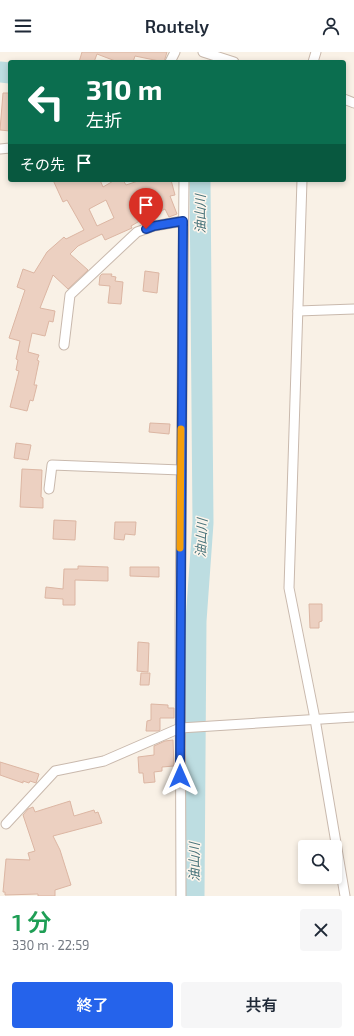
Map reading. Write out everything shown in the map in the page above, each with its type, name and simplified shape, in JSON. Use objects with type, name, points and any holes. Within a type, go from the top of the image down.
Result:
[{"type":"street","points":[[203,52],[228,60]]},
{"type":"street","points":[[180,896],[181,470],[184,182]]},
{"type":"street","points":[[302,182],[289,588],[315,719],[345,896]]},
{"type":"street","points":[[64,345],[70,296],[137,232],[154,226],[183,221]]},
{"type":"street","points":[[298,311],[354,309]]},
{"type":"street","points":[[49,489],[52,465],[181,470]]},
{"type":"street","points":[[6,824],[55,771],[104,761],[180,728],[354,717]]},
{"type":"building","points":[[82,52],[167,52],[165,60],[154,60],[135,56],[134,60],[113,60],[97,54],[95,60],[80,60]]},
{"type":"building","points":[[3,93],[8,93],[8,131],[0,130]]},
{"type":"building","points":[[54,182],[101,182],[103,187],[112,182],[124,182],[126,185],[135,182],[172,182],[175,195],[170,196],[177,214],[169,217],[165,209],[151,216],[150,215],[131,226],[132,228],[105,240],[102,234],[78,246],[70,254],[88,270],[68,289],[53,275],[40,308],[55,311],[53,322],[49,321],[45,336],[32,333],[28,352],[39,355],[37,360],[39,361],[34,385],[37,385],[33,401],[30,400],[27,411],[10,407],[19,371],[16,370],[18,360],[16,359],[20,341],[9,338],[25,290],[17,287],[23,269],[34,273],[47,252],[64,237],[66,239],[84,230],[67,200],[63,202]],"holes":[[[106,200],[114,218],[97,226],[89,209]]]},
{"type":"building","points":[[145,271],[159,273],[157,293],[143,291]]},
{"type":"building","points":[[102,274],[112,274],[111,276],[116,277],[115,281],[123,282],[121,304],[108,303],[110,286],[99,285],[100,276]]},
{"type":"building","points":[[150,423],[170,424],[169,434],[149,432]]},
{"type":"building","points":[[16,443],[31,445],[28,460],[14,458]]},
{"type":"building","points":[[22,469],[42,470],[41,497],[43,498],[43,508],[20,507]]},
{"type":"building","points":[[54,520],[76,521],[75,540],[53,539]]},
{"type":"building","points":[[115,522],[136,522],[135,535],[125,534],[124,540],[114,539]]},
{"type":"building","points":[[78,566],[108,567],[108,581],[75,580],[75,605],[63,605],[63,599],[45,598],[46,587],[63,589],[64,569],[78,569]]},
{"type":"building","points":[[130,567],[159,567],[159,577],[130,576]]},
{"type":"building","points":[[309,604],[322,604],[322,621],[319,622],[319,628],[310,628]]},
{"type":"building","points":[[138,642],[149,643],[148,672],[137,671]]},
{"type":"building","points":[[141,673],[150,673],[149,685],[140,685]]},
{"type":"building","points":[[151,704],[168,705],[168,708],[174,708],[174,718],[160,718],[160,730],[158,731],[146,731],[147,721],[151,720]]},
{"type":"building","points":[[173,740],[174,766],[162,767],[162,771],[154,772],[155,782],[144,783],[143,773],[139,773],[138,757],[154,755],[154,746],[165,741]]},
{"type":"building","points":[[0,762],[39,774],[36,783],[23,781],[23,783],[0,775]]},
{"type":"building","points":[[70,801],[74,816],[94,810],[95,813],[98,812],[102,823],[53,836],[60,850],[71,885],[55,890],[55,896],[38,896],[38,894],[5,895],[5,892],[3,892],[6,859],[30,860],[28,853],[35,851],[23,815],[28,809],[33,807],[35,812]]},
{"type":"waterway","name":"油山川","points":[[0,72],[8,73]]},
{"type":"waterway","name":"油山川","points":[[194,896],[196,621],[203,523],[200,182]]},
{"type":"slow traffic","points":[[180,548],[181,429]]},
{"type":"route","points":[[146,229],[154,226],[183,221],[180,776]]}]
